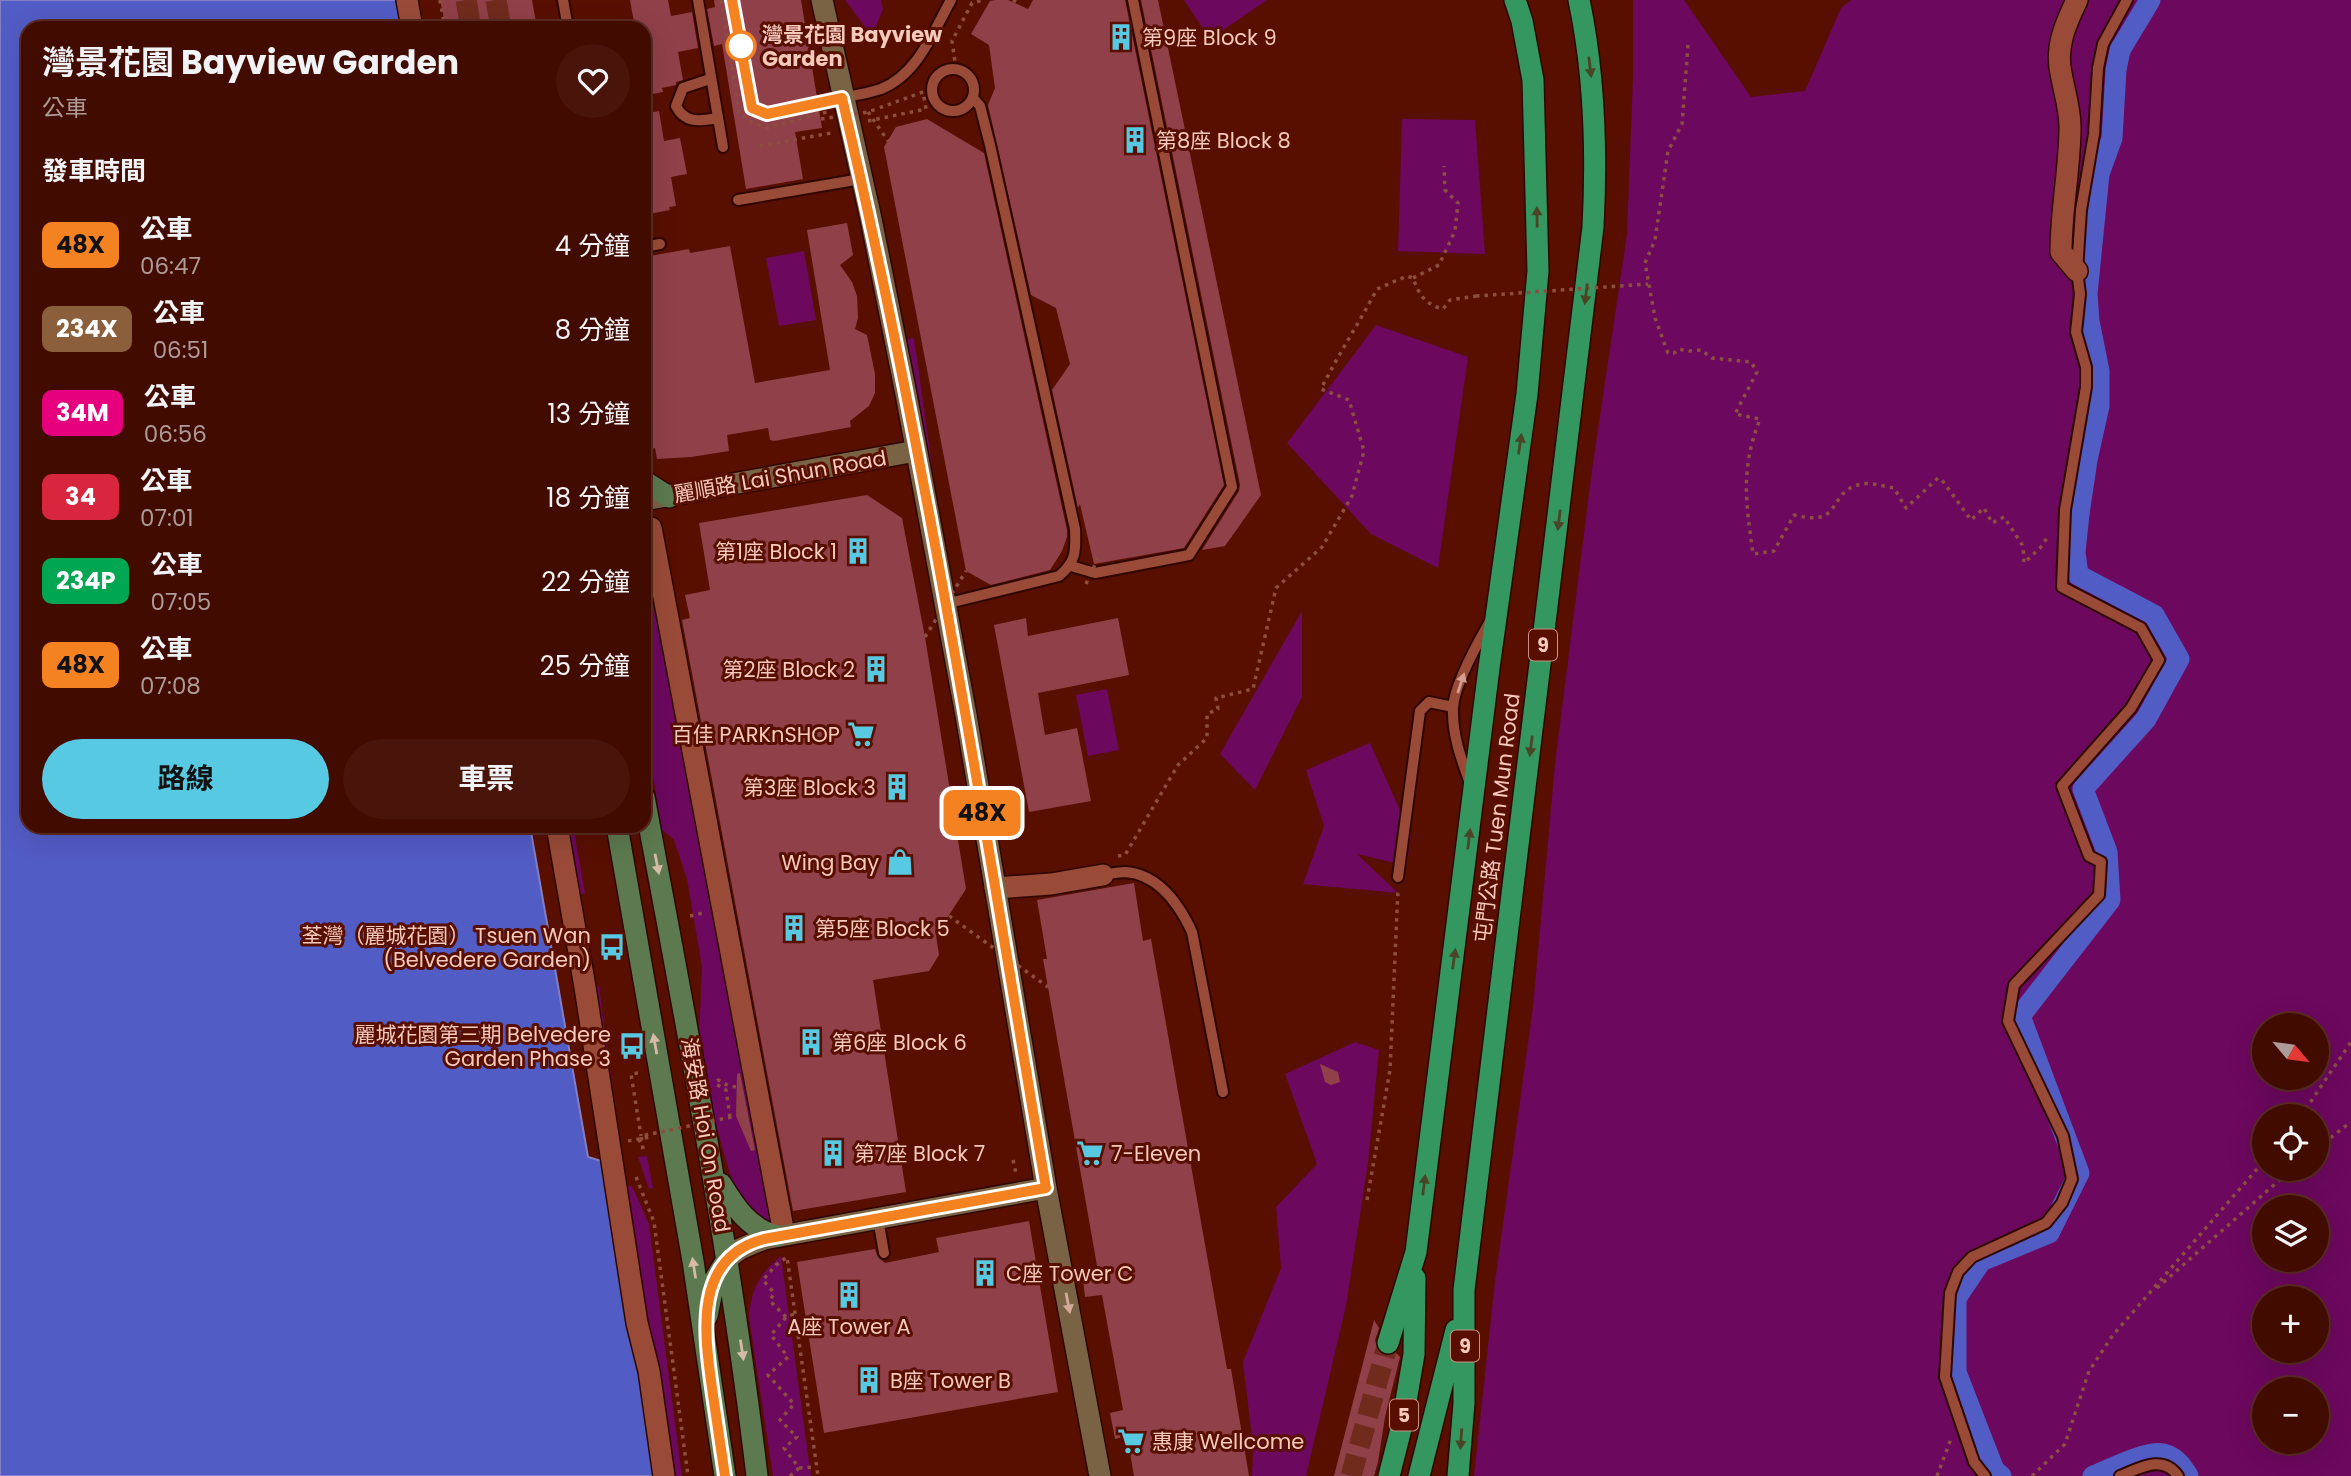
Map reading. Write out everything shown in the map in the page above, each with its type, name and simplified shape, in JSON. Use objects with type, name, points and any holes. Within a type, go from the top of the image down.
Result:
[{"type":"highway","name":"屯門公路 Tuen Mun Road","points":[[1388,1343],[1416,1252],[1527,394],[1538,271],[1533,80],[1522,21],[1515,0]]},
{"type":"highway","name":"屯門公路 Tuen Mun Road","points":[[1458,1476],[1464,1403],[1464,1290],[1593,227],[1596,132],[1592,80],[1579,0]]},
{"type":"highway","name":"5","points":[[1389,1476],[1402,1424],[1414,1354],[1416,1252]]},
{"type":"highway","name":"5","points":[[1419,1476],[1464,1290]]},
{"type":"main road","points":[[651,485],[669,496]]},
{"type":"main road","name":"海安路 Hoi On Road","points":[[618,833],[705,1336],[725,1476]]},
{"type":"main road","name":"海安路 Hoi On Road","points":[[651,833],[714,1173],[743,1357],[757,1476]]},
{"type":"main road","points":[[714,1173],[735,1208],[758,1229],[780,1230]]},
{"type":"main road","points":[[705,1336],[714,1281],[727,1258]]},
{"type":"street","points":[[407,0],[411,21]]},
{"type":"street","points":[[822,0],[892,323],[945,604],[1046,1188],[1100,1476]]},
{"type":"street","points":[[2077,0],[2066,22],[2059,48],[2060,71],[2068,100],[2070,127],[2061,252],[2077,271]]},
{"type":"street","name":"麗順路 Lai Shun Road","points":[[651,499],[916,451]]},
{"type":"street","points":[[651,528],[780,1230]]},
{"type":"street","points":[[558,833],[637,1323],[649,1371],[664,1476]]},
{"type":"street","points":[[995,888],[1051,884],[1103,875]]},
{"type":"street","points":[[727,1258],[780,1230],[878,1219],[1046,1188]]},
{"type":"lane","points":[[563,0],[567,21]]},
{"type":"lane","points":[[698,0],[723,147]]},
{"type":"lane","points":[[842,98],[880,89],[908,71],[917,61],[951,0]]},
{"type":"lane","points":[[1071,566],[1095,573],[1189,555],[1232,487],[1133,0]]},
{"type":"lane","points":[[1985,1476],[1974,1462],[1945,1377],[1950,1293],[1958,1272],[1972,1257],[2046,1223],[2062,1203],[2072,1179],[2063,1136],[2008,1021],[2014,985],[2099,895],[2101,862],[2089,856],[2062,786],[2131,708],[2159,660],[2141,628],[2062,587],[2065,510],[2086,387],[2086,367],[2076,332],[2080,295],[2077,271],[2081,210],[2094,134],[2098,68],[2103,44],[2127,0]]},
{"type":"lane","points":[[948,69],[956,69],[971,79],[974,85],[973,98],[964,109],[949,112],[937,105],[931,91],[936,77],[948,69]]},
{"type":"lane","points":[[1135,76],[1148,74]]},
{"type":"lane","points":[[710,79],[683,88],[676,106],[688,120],[718,118]]},
{"type":"lane","points":[[945,604],[1059,576],[1071,566],[1076,546],[1075,529],[990,145],[980,106],[973,98]]},
{"type":"lane","points":[[738,200],[862,179]]},
{"type":"lane","points":[[651,246],[660,244]]},
{"type":"lane","points":[[1474,795],[1458,749],[1453,707],[1469,659],[1499,607]]},
{"type":"lane","points":[[1398,877],[1420,711],[1429,702],[1453,707]]},
{"type":"lane","points":[[1103,875],[1125,872],[1147,877],[1158,883],[1182,910],[1192,932],[1223,1092]]},
{"type":"lane","points":[[878,1219],[884,1253]]},
{"type":"lane","points":[[2120,1476],[2149,1464],[2159,1463],[2170,1466],[2178,1476]]},
{"type":"path","points":[[440,0],[444,21]]},
{"type":"path","points":[[721,0],[739,112],[753,123],[767,128],[827,114]]},
{"type":"path","points":[[956,69],[952,41],[972,3],[983,0]]},
{"type":"path","points":[[1013,0],[1018,3]]},
{"type":"path","points":[[1688,45],[1682,124],[1668,151],[1655,240],[1645,263],[1655,318],[1668,353],[1679,349],[1701,350],[1712,358],[1751,362],[1757,372],[1735,414],[1760,419],[1749,446],[1745,492],[1754,554],[1774,551],[1794,515],[1821,518],[1832,509],[1843,493],[1863,484],[1894,488],[1906,508],[1938,478],[1971,520],[1984,508],[1992,523],[2004,517],[2022,546],[2024,563],[2040,548],[2065,510]]},
{"type":"path","points":[[821,119],[867,112],[923,92],[926,109],[866,122]]},
{"type":"path","points":[[867,112],[888,141]]},
{"type":"path","points":[[760,146],[831,133]]},
{"type":"path","points":[[1125,855],[1178,765],[1207,738],[1207,714],[1218,709],[1216,698],[1253,689],[1276,588],[1322,547],[1352,496],[1364,451],[1349,400],[1321,389],[1377,289],[1407,276],[1413,278],[1439,265],[1455,231],[1458,203],[1445,190],[1444,166]]},
{"type":"path","points":[[1413,278],[1419,295],[1435,307],[1443,309],[1450,300],[1476,296],[1648,284]]},
{"type":"path","points":[[1086,584],[1098,558]]},
{"type":"path","points":[[925,637],[966,571]]},
{"type":"path","points":[[1367,1200],[1390,1070],[1398,877]]},
{"type":"path","points":[[949,916],[1048,988]]},
{"type":"path","points":[[2309,1104],[2351,1042]]},
{"type":"path","points":[[638,1073],[631,1074],[643,1149]]},
{"type":"path","points":[[729,1086],[718,1080],[716,1084],[726,1090],[730,1117]]},
{"type":"path","points":[[640,1138],[736,1116]]},
{"type":"path","points":[[2329,1139],[2351,1122]]},
{"type":"path","points":[[628,1140],[630,1150]]},
{"type":"path","points":[[634,1172],[654,1222],[688,1476]]},
{"type":"path","points":[[2032,1476],[2065,1444],[2089,1371],[2113,1335],[2252,1175]]},
{"type":"path","points":[[2145,1299],[2278,1181]]},
{"type":"path","points":[[786,1317],[770,1301],[774,1293],[764,1280],[776,1265],[787,1257],[818,1476]]},
{"type":"path","points":[[795,1314],[786,1317],[771,1335],[788,1357],[768,1375],[794,1404],[780,1420],[797,1437],[784,1448],[799,1468]]},
{"type":"path","points":[[1937,1476],[1960,1417]]},
{"type":"path","points":[[790,1476],[799,1468],[816,1467]]},
{"type":"shaded area","points":[[0,0],[397,0],[401,21],[21,21],[21,833],[531,833],[588,1157],[605,1162],[658,1476],[0,1476]]},
{"type":"shaded area","points":[[845,0],[881,0],[883,9],[872,36]]},
{"type":"shaded area","points":[[1184,0],[1267,0],[1210,39]]},
{"type":"shaded area","points":[[1633,0],[1684,0],[1751,97],[1805,91],[1841,8],[1851,0],[2351,0],[2351,1476],[1474,1476],[1495,1282],[1533,1007],[1555,764],[1592,470],[1627,234]]},
{"type":"shaded area","points":[[1402,119],[1475,120],[1485,254],[1398,251]]},
{"type":"shaded area","points":[[804,251],[816,320],[779,326],[766,258]]},
{"type":"shaded area","points":[[1376,325],[1468,357],[1438,568],[1371,534],[1287,443]]},
{"type":"shaded area","points":[[914,338],[937,500],[918,492],[907,467],[886,342]]},
{"type":"shaded area","points":[[651,584],[772,1222],[758,1217],[735,1191],[713,1115],[699,1036],[702,967],[687,879],[674,840],[661,829],[651,761]]},
{"type":"shaded area","points":[[1302,611],[1302,697],[1255,790],[1220,754]]},
{"type":"shaded area","points":[[1107,689],[1119,750],[1088,756],[1076,695]]},
{"type":"shaded area","points":[[1370,743],[1411,835],[1407,866],[1357,854],[1398,893],[1303,884],[1324,826],[1306,770]]},
{"type":"shaded area","points":[[566,833],[574,833],[585,893],[576,895]]},
{"type":"shaded area","points":[[599,987],[619,1132],[612,1134],[589,989]]},
{"type":"shaded area","points":[[627,1035],[631,1060],[622,1062],[618,1036]]},
{"type":"shaded area","points":[[1355,1042],[1379,1050],[1368,1163],[1346,1306],[1306,1476],[1252,1476],[1253,1447],[1243,1362],[1281,1268],[1276,1207],[1317,1164],[1285,1074]]},
{"type":"shaded area","points":[[647,1156],[653,1188],[649,1189],[638,1157]]},
{"type":"shaded area","points":[[632,1186],[649,1224],[682,1476],[672,1476],[622,1188]]},
{"type":"shaded area","points":[[781,1256],[811,1476],[773,1476],[749,1317],[758,1282]]},
{"type":"building","points":[[440,0],[532,0],[536,21],[444,21]]},
{"type":"building","points":[[630,0],[668,0],[671,16],[692,12],[698,48],[678,52],[683,80],[676,82],[676,85],[662,88],[663,92],[651,94],[651,21],[634,21]]},
{"type":"building","points":[[714,0],[801,0],[822,128],[795,132],[803,179],[746,189],[722,44],[714,46],[707,9],[715,7]]},
{"type":"building","points":[[1008,0],[1028,9],[1033,0],[1125,0],[1224,485],[1184,548],[1094,564],[1080,504],[1078,508],[1052,390],[1070,364],[1056,308],[1031,295],[988,105],[995,88],[989,45],[971,34],[990,1]]},
{"type":"building","points":[[1141,0],[1158,0],[1261,495],[1225,546],[1202,550],[1239,491],[1240,485]]},
{"type":"building","points":[[659,111],[664,141],[680,138],[687,174],[671,177],[676,206],[651,214],[651,113]]},
{"type":"building","points":[[927,119],[984,153],[1067,530],[1062,551],[1050,570],[991,585],[966,571],[884,147],[896,127]]},
{"type":"building","points":[[847,223],[853,255],[840,265],[852,282],[857,296],[858,318],[855,329],[867,335],[875,374],[875,393],[869,406],[850,421],[851,427],[774,441],[770,440],[768,428],[727,435],[729,451],[657,459],[651,443],[651,256],[730,246],[755,383],[830,370],[807,230]]},
{"type":"building","points":[[867,495],[902,518],[925,637],[966,889],[936,935],[939,955],[929,971],[873,980],[906,1192],[793,1211],[682,620],[690,618],[685,595],[710,590],[699,523]]},
{"type":"building","points":[[1026,618],[1028,636],[1118,618],[1129,675],[1038,693],[1045,735],[1077,728],[1091,801],[1029,812],[994,625]]},
{"type":"building","points":[[1134,883],[1143,941],[1151,939],[1227,1369],[1231,1369],[1249,1476],[1134,1476],[1127,1436],[1115,1439],[1110,1413],[1123,1410],[1102,1295],[1085,1297],[1083,1280],[1099,1277],[1043,959],[1047,959],[1037,900]]},
{"type":"building","points":[[1320,1064],[1338,1072],[1340,1082],[1331,1085],[1325,1082]]},
{"type":"building","points":[[740,1073],[755,1150],[751,1151],[736,1116],[737,1074]]},
{"type":"building","points":[[1029,1221],[1058,1392],[824,1433],[797,1262],[875,1249],[878,1257],[885,1263],[939,1252],[936,1238]]},
{"type":"building","points":[[1374,1320],[1379,1328],[1375,1340],[1378,1351],[1385,1356],[1396,1353],[1400,1357],[1385,1417],[1378,1462],[1374,1476],[1334,1476]]},
{"type":"waterway","points":[[2001,1476],[1994,1470],[1956,1372],[1956,1298],[1981,1261],[2049,1233],[2079,1173],[2020,1016],[2110,900],[2107,852],[2083,789],[2146,719],[2179,659],[2154,615],[2078,575],[2075,552],[2087,460],[2099,406],[2099,371],[2089,321],[2087,294],[2099,174],[2112,138],[2116,70],[2120,50],[2150,0]]},
{"type":"waterway","points":[[2093,1476],[2138,1458],[2156,1454],[2168,1455],[2181,1465],[2188,1476]]},
{"type":"tunnel","points":[[466,0],[470,21]]},
{"type":"tunnel","points":[[496,0],[500,21]]},
{"type":"tunnel","points":[[1351,1476],[1388,1343]]},
{"type":"bus line","name":"48X","points":[[725,1476],[705,1336],[714,1281],[727,1258],[740,1248],[764,1239],[1046,1188],[966,715],[906,394],[871,219],[842,98],[767,114],[752,108],[732,0]]},
{"type":"place","name":"第9座 Block 9","points":[[1121,37]]},
{"type":"place","name":"灣景花園 Bayview Garden","points":[[741,46]]},
{"type":"place","name":"第8座 Block 8","points":[[1135,140]]},
{"type":"place","name":"第1座 Block 1","points":[[858,551]]},
{"type":"place","name":"第2座 Block 2","points":[[876,669]]},
{"type":"place","name":"百佳 PARKnSHOP","points":[[861,734]]},
{"type":"place","name":"第3座 Block 3","points":[[897,787]]},
{"type":"place","name":"Wing Bay","points":[[900,862]]},
{"type":"place","name":"第5座 Block 5","points":[[794,928]]},
{"type":"place","name":"荃灣（麗城花園） Tsuen Wan (Belvedere Garden)","points":[[612,947]]},
{"type":"place","name":"第6座 Block 6","points":[[811,1042]]},
{"type":"place","name":"麗城花園第三期 Belvedere Garden Phase 3","points":[[632,1046]]},
{"type":"place","name":"第7座 Block 7","points":[[833,1153]]},
{"type":"place","name":"7-Eleven","points":[[1090,1153]]},
{"type":"place","name":"C座 Tower C","points":[[985,1273]]},
{"type":"place","name":"A座 Tower A","points":[[849,1295]]},
{"type":"place","name":"B座 Tower B","points":[[869,1380]]},
{"type":"place","name":"惠康 Wellcome","points":[[1131,1441]]}]
